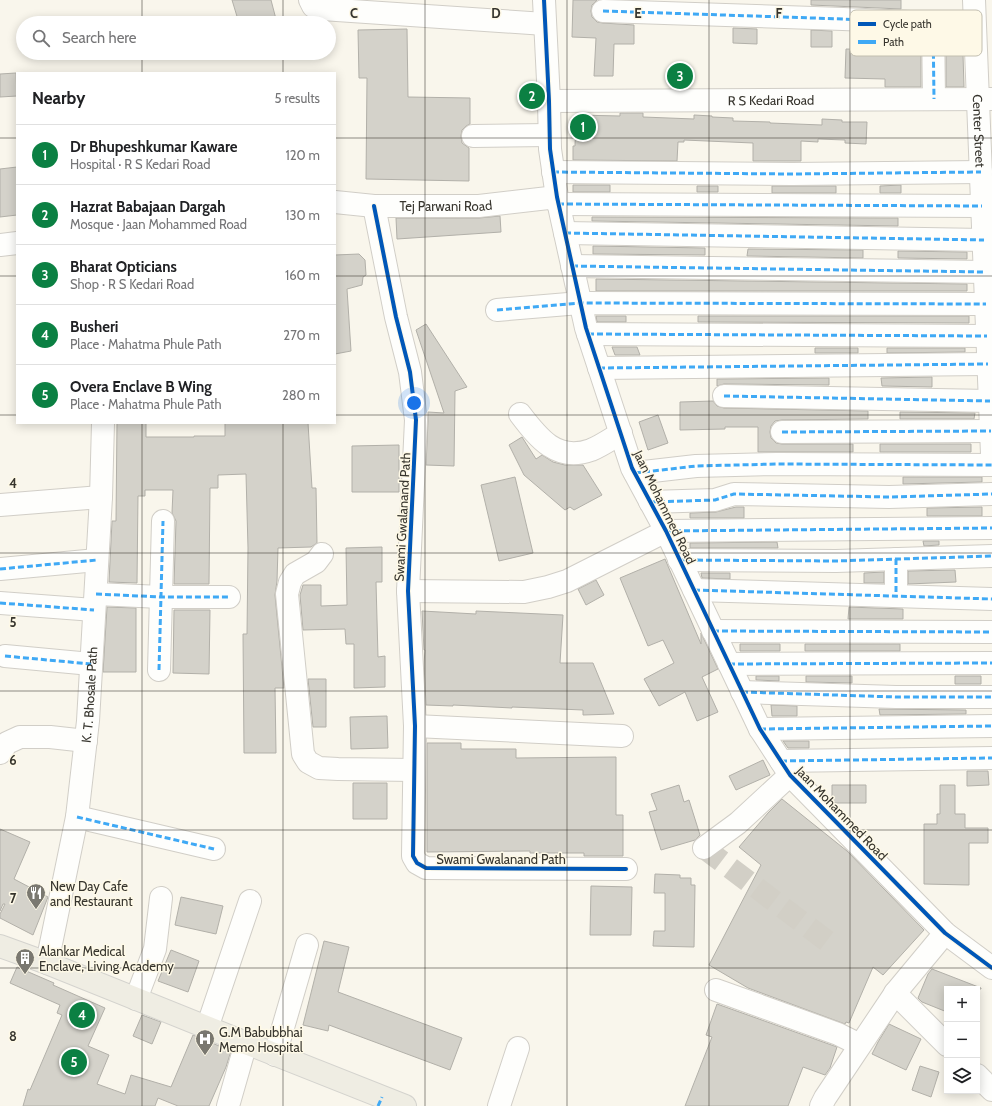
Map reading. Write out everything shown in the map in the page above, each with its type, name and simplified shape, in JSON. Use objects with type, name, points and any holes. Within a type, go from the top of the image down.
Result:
[{"type":"main road","points":[[0,946],[47,963],[275,1055],[380,1101],[405,1106]]},
{"type":"street","points":[[310,0],[313,6],[322,9],[545,24]]},
{"type":"street","name":"Jaan Mohammed Road","points":[[544,0],[550,149],[557,200],[588,334],[635,472],[666,531],[760,729],[786,768],[946,933],[992,968]]},
{"type":"street","name":"Center Street","points":[[974,0],[975,10]]},
{"type":"street","points":[[603,12],[850,19]]},
{"type":"street","points":[[933,56],[934,99]]},
{"type":"street","name":"Center Street","points":[[980,56],[985,99],[981,172],[992,454]]},
{"type":"street","name":"R S Kedari Road","points":[[549,101],[985,99]]},
{"type":"street","points":[[472,136],[550,135]]},
{"type":"street","points":[[553,172],[784,174],[981,172]]},
{"type":"street","name":"Tej Parwani Road","points":[[336,202],[374,206],[479,206],[557,200],[982,206]]},
{"type":"street","name":"Swami Gwalanand Path","points":[[374,206],[396,317],[410,372],[416,420],[408,591],[415,726],[413,856],[417,863],[426,868],[626,869]]},
{"type":"street","points":[[565,234],[984,240]]},
{"type":"street","points":[[0,245],[16,243]]},
{"type":"street","points":[[572,266],[985,272]]},
{"type":"street","points":[[497,310],[580,303],[986,304]]},
{"type":"street","points":[[588,334],[987,336]]},
{"type":"street","points":[[599,368],[988,364]]},
{"type":"street","points":[[724,396],[990,401]]},
{"type":"street","points":[[520,414],[534,433],[554,450],[574,454],[591,450],[621,433]]},
{"type":"street","name":"K. T. Bhosale Path","points":[[47,963],[77,817],[86,741],[101,497],[103,424]]},
{"type":"street","points":[[782,432],[991,431]]},
{"type":"street","points":[[635,472],[696,466],[777,464],[992,465]]},
{"type":"street","points":[[650,502],[716,500],[734,494],[889,497],[992,494]]},
{"type":"street","points":[[0,504],[101,497]]},
{"type":"street","points":[[159,670],[163,521]]},
{"type":"street","points":[[408,591],[524,592],[548,587],[574,577],[666,531],[992,528]]},
{"type":"street","points":[[322,554],[316,562],[295,574],[290,582],[287,594],[303,754],[308,762],[319,768],[414,770]]},
{"type":"street","points":[[679,560],[836,561],[992,556]]},
{"type":"street","points":[[896,559],[896,596]]},
{"type":"street","points":[[0,569],[97,560]]},
{"type":"street","points":[[694,590],[992,599]]},
{"type":"street","points":[[0,603],[95,602],[161,596],[229,596]]},
{"type":"street","points":[[713,631],[992,632]]},
{"type":"street","points":[[4,656],[91,664]]},
{"type":"street","points":[[729,664],[992,663]]},
{"type":"street","points":[[742,692],[896,697],[992,697]]},
{"type":"street","points":[[415,726],[622,736]]},
{"type":"street","points":[[760,729],[992,726]]},
{"type":"street","points":[[0,753],[7,743],[20,737],[50,737],[86,741]]},
{"type":"street","points":[[708,845],[731,829],[786,768],[992,758]]},
{"type":"street","points":[[77,817],[214,849]]},
{"type":"street","points":[[136,999],[154,949],[161,898]]},
{"type":"street","points":[[208,1028],[250,901]]},
{"type":"street","points":[[821,1106],[899,988],[946,933]]},
{"type":"street","points":[[275,1055],[307,945]]},
{"type":"street","points":[[899,988],[944,1041]]},
{"type":"street","points":[[716,990],[838,1034],[860,1046]]},
{"type":"street","points":[[228,1106],[246,1044]]},
{"type":"street","points":[[499,1106],[518,1048]]},
{"type":"street","points":[[980,1079],[992,1090]]},
{"type":"building","points":[[232,0],[271,0],[275,16],[237,16]]},
{"type":"building","points":[[573,0],[597,0],[592,5],[591,11],[592,17],[597,22],[634,25],[634,44],[614,44],[613,76],[594,76],[596,38],[572,37]]},
{"type":"building","points":[[811,0],[901,0],[901,9],[811,5]]},
{"type":"building","points":[[733,28],[757,29],[757,44],[733,43]]},
{"type":"building","points":[[407,29],[408,97],[470,98],[470,124],[462,130],[461,136],[462,143],[469,148],[469,181],[366,179],[367,78],[359,78],[358,30]]},
{"type":"building","points":[[811,30],[832,31],[832,47],[811,47]]},
{"type":"building","points":[[846,49],[850,49],[850,56],[921,56],[921,87],[885,87],[885,79],[845,78]]},
{"type":"building","points":[[946,56],[963,56],[964,87],[946,87]]},
{"type":"building","points":[[16,73],[16,96],[0,97],[0,74]]},
{"type":"building","points":[[620,113],[643,113],[643,117],[694,119],[694,115],[733,118],[733,121],[822,125],[822,119],[842,120],[842,122],[867,122],[866,144],[845,143],[845,140],[818,139],[818,142],[801,141],[801,161],[753,161],[753,143],[684,140],[684,142],[678,142],[677,161],[573,160],[576,115],[620,116]]},
{"type":"building","points":[[16,167],[16,215],[0,217],[0,169]]},
{"type":"building","points":[[573,185],[610,185],[610,192],[573,192]]},
{"type":"building","points":[[901,185],[901,193],[880,193],[880,186]]},
{"type":"building","points":[[697,186],[718,186],[718,192],[697,192]]},
{"type":"building","points":[[772,186],[836,186],[836,193],[772,193]]},
{"type":"building","points":[[500,216],[501,232],[397,239],[396,218],[479,218]]},
{"type":"building","points":[[592,217],[898,218],[898,226],[592,221]]},
{"type":"building","points":[[593,246],[705,248],[705,255],[593,254]]},
{"type":"building","points":[[748,249],[863,250],[863,258],[747,256]]},
{"type":"building","points":[[898,251],[967,252],[967,259],[898,258]]},
{"type":"building","points":[[359,254],[365,260],[366,275],[363,277],[362,285],[347,289],[351,351],[336,354],[336,255]]},
{"type":"building","points":[[596,279],[967,284],[967,291],[596,291]]},
{"type":"building","points":[[596,316],[626,316],[626,322],[597,322]]},
{"type":"building","points":[[698,316],[969,316],[969,323],[698,322]]},
{"type":"building","points":[[426,324],[467,387],[455,391],[454,466],[426,465],[428,412],[444,413],[416,330]]},
{"type":"building","points":[[612,347],[637,347],[640,355],[615,355]]},
{"type":"building","points":[[815,348],[858,348],[858,353],[815,353]]},
{"type":"building","points":[[887,348],[965,348],[965,352],[887,353]]},
{"type":"building","points":[[932,377],[932,387],[882,386],[881,378]]},
{"type":"building","points":[[829,378],[829,385],[724,384],[717,386],[717,379]]},
{"type":"building","points":[[713,401],[717,406],[724,408],[868,411],[868,419],[782,420],[775,421],[771,426],[771,438],[776,443],[853,444],[853,452],[758,452],[758,427],[725,427],[725,429],[680,430],[680,402]]},
{"type":"building","points":[[900,412],[975,413],[974,419],[900,419]]},
{"type":"building","points":[[658,415],[668,443],[648,450],[639,422]]},
{"type":"building","points":[[117,424],[146,424],[146,437],[194,437],[225,436],[225,424],[308,424],[312,488],[316,488],[317,543],[311,547],[278,548],[275,595],[284,688],[275,688],[276,753],[244,753],[243,634],[247,634],[248,548],[246,474],[218,475],[218,488],[210,488],[209,584],[174,584],[176,521],[172,513],[173,490],[145,490],[145,496],[138,496],[137,583],[109,582],[112,521],[116,521]]},
{"type":"building","points":[[522,437],[536,459],[542,455],[553,462],[565,465],[583,465],[602,495],[574,510],[570,507],[565,510],[524,475],[509,445]]},
{"type":"building","points":[[880,444],[971,444],[971,452],[880,452]]},
{"type":"building","points":[[399,445],[399,492],[352,492],[352,446]]},
{"type":"building","points":[[515,477],[533,553],[499,561],[481,485]]},
{"type":"building","points":[[903,477],[982,477],[982,482],[903,484]]},
{"type":"building","points":[[736,507],[744,507],[744,518],[690,518],[690,513],[716,512]]},
{"type":"building","points":[[982,507],[982,516],[927,516],[927,508]]},
{"type":"building","points":[[923,541],[939,541],[939,545],[924,546]]},
{"type":"building","points":[[777,542],[778,548],[690,548],[690,543]]},
{"type":"building","points":[[382,547],[382,582],[376,582],[378,657],[385,656],[385,687],[354,688],[354,644],[346,644],[345,629],[303,630],[300,595],[303,585],[321,585],[321,606],[347,605],[346,548]]},
{"type":"building","points":[[665,559],[701,644],[701,633],[718,669],[702,677],[718,712],[697,721],[685,692],[659,706],[644,679],[674,663],[663,640],[648,646],[620,578]]},
{"type":"building","points":[[955,570],[956,582],[908,584],[908,571]]},
{"type":"building","points":[[884,572],[884,583],[864,583],[864,573]]},
{"type":"building","points":[[701,573],[730,573],[730,579],[702,578]]},
{"type":"building","points":[[596,580],[604,595],[586,605],[578,589]]},
{"type":"building","points":[[107,607],[136,608],[136,672],[103,672]]},
{"type":"building","points":[[849,607],[903,609],[903,619],[848,619]]},
{"type":"building","points":[[174,610],[210,610],[209,674],[173,673]]},
{"type":"building","points":[[422,611],[476,614],[476,611],[563,615],[560,663],[593,663],[614,714],[583,715],[583,710],[426,705],[424,664],[425,650]]},
{"type":"building","points":[[740,644],[780,644],[780,651],[740,651]]},
{"type":"building","points":[[805,644],[900,644],[900,651],[805,651]]},
{"type":"building","points":[[756,676],[779,676],[779,681],[756,680]]},
{"type":"building","points":[[806,676],[852,676],[852,683],[806,682]]},
{"type":"building","points":[[955,676],[981,676],[981,684],[955,684]]},
{"type":"building","points":[[308,679],[326,679],[326,727],[313,727]]},
{"type":"building","points":[[771,705],[797,706],[797,716],[772,716]]},
{"type":"building","points":[[879,709],[966,710],[966,714],[880,715]]},
{"type":"building","points":[[387,716],[388,748],[351,749],[350,717]]},
{"type":"building","points":[[783,741],[809,741],[809,748],[788,748]]},
{"type":"building","points":[[427,743],[461,743],[461,749],[516,749],[516,758],[616,757],[616,815],[623,815],[623,856],[584,856],[584,853],[530,853],[530,851],[427,852]]},
{"type":"building","points":[[763,760],[770,775],[736,790],[729,776]]},
{"type":"building","points":[[967,771],[988,771],[989,785],[967,786]]},
{"type":"building","points":[[353,783],[387,783],[387,819],[353,819]]},
{"type":"building","points":[[679,785],[684,802],[689,800],[700,835],[695,840],[661,850],[649,812],[657,810],[651,794]]},
{"type":"building","points":[[832,785],[866,785],[866,803],[835,803],[832,800]]},
{"type":"building","points":[[940,785],[955,785],[955,814],[965,814],[965,828],[988,828],[988,843],[969,843],[969,885],[924,884],[924,824],[937,824],[937,814],[940,814]]},
{"type":"building","points":[[782,799],[847,851],[924,930],[883,975],[873,967],[849,1023],[846,1022],[845,1024],[748,988],[709,965],[761,865],[739,847]]},
{"type":"building","points":[[0,829],[30,842],[14,879],[48,897],[33,935],[0,918],[0,914],[5,904],[3,904],[0,911]]},
{"type":"building","points":[[655,874],[680,875],[680,878],[691,878],[691,885],[695,885],[694,947],[653,946],[654,931],[665,931],[665,893],[654,893]]},
{"type":"building","points":[[591,886],[632,887],[631,935],[590,935]]},
{"type":"building","points":[[181,897],[223,906],[216,934],[175,925]]},
{"type":"building","points":[[324,941],[349,947],[338,992],[462,1038],[450,1070],[329,1025],[328,1031],[303,1025]]},
{"type":"building","points":[[171,950],[199,961],[188,992],[158,981]]},
{"type":"building","points":[[17,967],[105,1008],[88,1046],[109,1055],[97,1084],[125,1094],[131,1075],[171,1087],[193,1035],[231,1051],[226,1067],[209,1106],[178,1106],[158,1098],[155,1106],[23,1106],[28,1089],[30,1090],[62,1015],[57,1013],[60,1005],[10,983]]},
{"type":"building","points":[[932,969],[976,986],[944,986],[944,1011],[922,1002],[918,998],[928,974]]},
{"type":"building","points":[[717,1004],[837,1047],[830,1068],[825,1075],[803,1067],[788,1106],[685,1106],[712,1037],[706,1035]]},
{"type":"building","points":[[142,1015],[161,1022],[152,1044],[133,1036]]},
{"type":"building","points":[[889,1024],[921,1039],[906,1070],[872,1054]]},
{"type":"building","points":[[920,1066],[939,1072],[931,1097],[912,1090]]},
{"type":"tunnel","points":[[704,848],[827,941]]},
{"type":"marked path","points":[[603,11],[850,19]]},
{"type":"marked path","points":[[933,56],[934,99]]},
{"type":"marked path","points":[[553,172],[792,174],[981,172]]},
{"type":"marked path","points":[[558,204],[982,206]]},
{"type":"marked path","points":[[565,233],[984,240]]},
{"type":"marked path","points":[[572,266],[985,272]]},
{"type":"marked path","points":[[497,310],[580,303],[986,304]]},
{"type":"marked path","points":[[588,334],[987,336]]},
{"type":"marked path","points":[[599,368],[988,364]]},
{"type":"marked path","points":[[724,396],[990,401]]},
{"type":"marked path","points":[[782,432],[991,431]]},
{"type":"marked path","points":[[635,473],[696,466],[777,464],[992,465]]},
{"type":"marked path","points":[[650,502],[715,500],[734,494],[889,497],[992,494]]},
{"type":"marked path","points":[[159,670],[163,521]]},
{"type":"marked path","points":[[666,531],[992,528]]},
{"type":"marked path","points":[[679,560],[836,561],[992,556]]},
{"type":"marked path","points":[[896,559],[896,596]]},
{"type":"marked path","points":[[0,569],[97,560]]},
{"type":"marked path","points":[[694,590],[992,599]]},
{"type":"marked path","points":[[96,594],[161,597],[229,597]]},
{"type":"marked path","points":[[0,603],[94,610]]},
{"type":"marked path","points":[[713,631],[992,632]]},
{"type":"marked path","points":[[5,656],[91,664]]},
{"type":"marked path","points":[[729,664],[992,663]]},
{"type":"marked path","points":[[742,692],[896,697],[992,697]]},
{"type":"marked path","points":[[760,729],[992,726]]},
{"type":"marked path","points":[[781,761],[992,758]]},
{"type":"marked path","points":[[77,817],[214,849]]},
{"type":"marked path","points":[[378,1106],[382,1097]]},
{"type":"cycle path","points":[[544,0],[550,149],[557,197],[586,328],[632,468],[666,531],[760,729],[790,775],[945,933],[992,968]]},
{"type":"cycle path","points":[[374,206],[396,317],[410,372],[416,420],[408,591],[415,726],[413,856],[417,863],[426,868],[626,869]]},
{"type":"place","name":"Bharat Opticians","points":[[680,76]]},
{"type":"place","name":"Hazrat Babajaan Dargah","points":[[532,96]]},
{"type":"place","name":"Dr Bhupeshkumar Kaware","points":[[583,127]]},
{"type":"place","name":"New Day Cafe and Restaurant","points":[[36,910]]},
{"type":"place","name":"Alankar Medical Enclave, Living Academy","points":[[25,975]]},
{"type":"place","name":"Busheri","points":[[82,1015]]},
{"type":"place","name":"G.M Babubbhai Memo Hospital","points":[[205,1056]]},
{"type":"place","name":"Overa Enclave B Wing","points":[[74,1062]]}]
